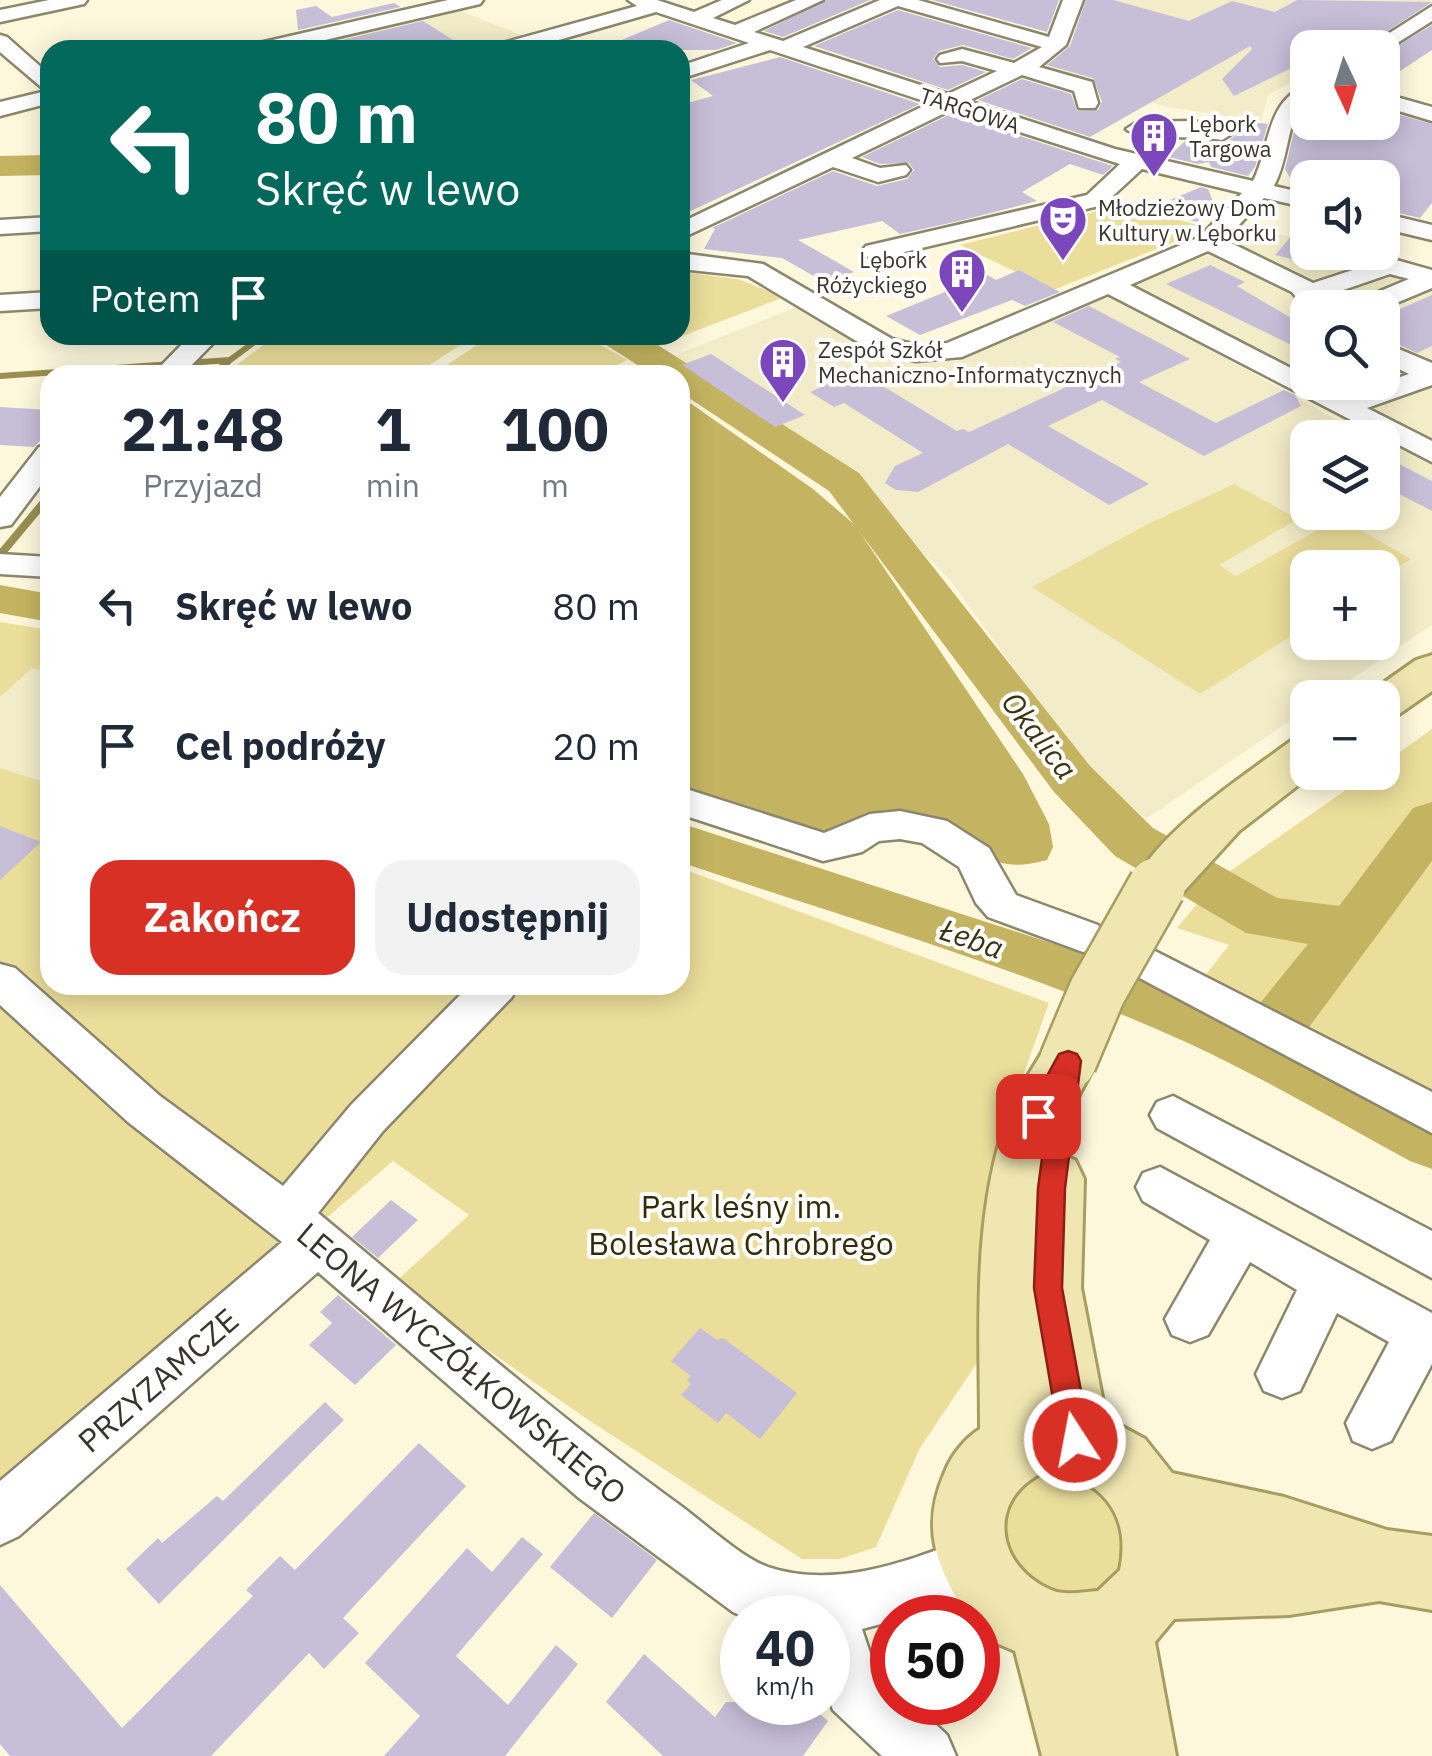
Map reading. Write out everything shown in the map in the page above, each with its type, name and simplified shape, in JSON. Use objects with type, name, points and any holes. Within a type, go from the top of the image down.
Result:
[{"type":"main road","points":[[1400,690],[1432,670]]},
{"type":"main road","points":[[1045,1442],[1052,1188],[1068,1061],[1097,992],[1157,886],[1220,818],[1290,766]]},
{"type":"main road","points":[[1082,1756],[1105,1612],[1161,1544],[1151,1505],[1132,1476],[1106,1454],[1045,1442],[987,1462],[970,1491],[966,1527],[975,1564],[1005,1602],[1105,1612],[1289,1578],[1409,1570]]},
{"type":"main road","points":[[1151,1505],[1284,1533],[1409,1570]]},
{"type":"main road","points":[[1105,1612],[1136,1756]]},
{"type":"street","points":[[0,16],[77,0]]},
{"type":"street","points":[[299,40],[474,0]]},
{"type":"street","points":[[693,18],[740,0]]},
{"type":"street","points":[[736,32],[813,0],[862,14]]},
{"type":"street","points":[[690,69],[777,46],[897,0],[1056,44]]},
{"type":"street","points":[[690,227],[1019,69],[1056,44],[1073,0]]},
{"type":"street","points":[[538,40],[611,22],[652,3]]},
{"type":"street","name":"TARGOWA","points":[[652,3],[1108,154],[1290,197]]},
{"type":"street","points":[[1400,33],[1432,12]]},
{"type":"street","points":[[0,41],[40,87]]},
{"type":"street","points":[[982,88],[945,68],[962,55],[1019,69],[1084,87],[1087,104]]},
{"type":"street","points":[[0,108],[40,98]]},
{"type":"street","points":[[1400,104],[1432,114]]},
{"type":"street","points":[[690,262],[754,269],[883,345],[916,352],[952,351],[1209,242],[1260,190],[1274,163],[1282,123],[1290,108]]},
{"type":"street","points":[[1108,154],[1138,130],[1152,109]]},
{"type":"street","points":[[1138,130],[1192,128],[1222,133]]},
{"type":"street","points":[[834,159],[878,175],[898,170]]},
{"type":"street","points":[[875,251],[1095,200],[1137,161]]},
{"type":"street","points":[[972,210],[997,225]]},
{"type":"street","points":[[1400,224],[1430,230]]},
{"type":"street","points":[[0,227],[40,225]]},
{"type":"street","points":[[1209,242],[1304,290]]},
{"type":"street","points":[[1337,290],[1389,266],[1432,278]]},
{"type":"street","points":[[1400,292],[1432,278]]},
{"type":"street","points":[[1108,284],[1432,453]]},
{"type":"street","points":[[0,303],[40,301]]},
{"type":"street","points":[[176,365],[197,345]]},
{"type":"street","points":[[1400,359],[1432,374]]},
{"type":"street","points":[[1345,406],[1432,374]]},
{"type":"street","points":[[0,518],[40,466]]},
{"type":"street","points":[[1,564],[40,566]]},
{"type":"street","points":[[690,803],[823,847],[848,842],[870,828],[900,825],[932,831],[976,858],[990,892],[1002,906],[1084,936]]},
{"type":"street","points":[[1150,964],[1432,1114]]},
{"type":"street","name":"LEONA WYCZÓŁKOWSKIEGO","points":[[0,980],[144,1109],[302,1230],[598,1479],[700,1558],[753,1592],[772,1595]]},
{"type":"street","name":"PRZYZAMCZE","points":[[0,1517],[302,1230],[366,1118],[486,995]]},
{"type":"street","points":[[1173,1115],[1432,1256]]},
{"type":"street","points":[[1160,1187],[1426,1337],[1372,1423]]},
{"type":"street","points":[[1190,1319],[1240,1234]]},
{"type":"street","points":[[1282,1374],[1328,1282]]},
{"type":"street","name":"LEONA WYCZÓŁKOWSKIEGO","points":[[850,1600],[908,1589],[975,1564]]},
{"type":"street","points":[[850,1679],[854,1689],[926,1756]]},
{"type":"shaded area","points":[[1093,0],[1432,0],[1383,30],[1290,30],[1290,83],[1268,95],[1261,121],[1167,107],[1037,69],[1071,50]]},
{"type":"shaded area","points":[[456,9],[534,40],[320,40]]},
{"type":"shaded area","points":[[1263,231],[1290,237],[1290,270],[1400,270],[1400,263],[1432,270],[1432,625],[1400,647],[1400,550],[1290,550],[1290,660],[1380,660],[1350,680],[1290,680],[1290,721],[1146,819],[1081,761],[950,580],[846,472],[690,378],[690,365],[668,365],[661,361],[799,306],[954,362]],"holes":[[[1290,290],[1400,290],[1400,400],[1307,400],[1342,420],[1400,420],[1400,530],[1290,530],[1290,420],[1337,420],[1301,400],[1290,400],[1290,394],[1146,314],[1290,390]]]},
{"type":"shaded area","points":[[690,403],[813,489],[855,525],[1023,774],[1049,824],[1053,847],[1047,860],[1015,865],[990,859],[942,827],[837,838],[690,788]]},
{"type":"shaded area","points":[[32,667],[40,669],[40,781],[0,768],[0,697]]},
{"type":"green space","points":[[1111,201],[1201,226],[1174,242],[1053,290],[960,245],[1101,210]]},
{"type":"green space","points":[[690,273],[738,279],[784,297],[690,333]]},
{"type":"green space","points":[[264,345],[460,345],[430,365],[236,365]]},
{"type":"green space","points":[[477,345],[601,345],[627,360],[617,365],[447,365]]},
{"type":"green space","points":[[1234,484],[1290,515],[1290,524],[1219,565],[1236,576],[1318,530],[1360,530],[1395,550],[1290,550],[1290,637],[1200,694],[1032,587],[1148,524]]},
{"type":"green space","points":[[1400,553],[1411,559],[1400,566]]},
{"type":"green space","points":[[0,622],[40,628],[40,670],[32,668],[0,697]]},
{"type":"green space","points":[[1432,729],[1432,1098],[1204,977],[1229,945],[1177,928],[1216,881],[1346,790],[1400,790],[1400,752]]},
{"type":"green space","name":"Park leśny im. Bolesława Chrobrego","points":[[0,768],[40,781],[40,995],[690,995],[690,872],[1049,1003],[989,1171],[981,1357],[920,1448],[876,1547],[840,1559],[802,1559],[587,1419],[393,1284],[469,1215],[393,1161],[0,1497]]},
{"type":"green space","points":[[1078,1468],[1125,1519],[1125,1564],[1114,1582],[1096,1595],[1051,1597],[1010,1571],[993,1506],[1016,1472]]},
{"type":"building","points":[[826,0],[870,0],[783,37],[764,31]]},
{"type":"building","points":[[932,0],[1059,0],[1047,32]]},
{"type":"building","points":[[1086,0],[1113,0],[1189,21],[1232,1],[1275,12],[1297,0],[1432,2],[1389,30],[1290,30],[1290,69],[1234,96],[1222,79],[1252,49],[1250,46],[1090,137],[978,100],[1022,79],[1071,94],[1077,111],[1098,110],[1102,102],[1093,78],[1047,65],[1070,46]]},
{"type":"building","points":[[394,3],[401,7],[298,30],[296,10],[316,6],[332,17]]},
{"type":"building","points":[[898,10],[1032,48],[1013,59],[963,45],[939,51],[933,59],[940,67],[962,65],[986,72],[948,90],[814,46]]},
{"type":"building","points":[[669,20],[737,43],[716,50],[690,50],[690,40],[622,40]]},
{"type":"building","points":[[423,21],[453,40],[342,40]]},
{"type":"building","points":[[1432,25],[1432,50],[1400,71],[1400,44]]},
{"type":"building","points":[[780,57],[920,104],[690,211],[690,102],[713,96],[691,80]]},
{"type":"building","points":[[951,114],[1113,166],[1103,175],[1070,164],[1022,192],[1037,201],[963,220],[900,234],[882,221],[798,240],[854,272],[826,283],[782,258],[704,249],[715,229],[712,228],[833,171],[877,186],[907,179],[914,170],[909,163],[880,164],[862,157]]},
{"type":"building","points":[[1400,115],[1432,124],[1432,203],[1420,218],[1400,213],[1400,160],[1290,160],[1290,178],[1285,169],[1292,140],[1400,140]]},
{"type":"building","points":[[1210,117],[1268,124],[1255,167],[1248,176],[1211,167],[1209,162],[1198,164],[1168,157],[1185,141],[1222,144],[1235,136],[1233,126],[1207,120]]},
{"type":"building","points":[[1201,187],[1208,189],[1215,207],[1197,222],[1149,209]]},
{"type":"building","points":[[1290,238],[1290,259],[1275,255]]},
{"type":"building","points":[[1210,265],[1245,282],[1237,286],[1290,317],[1290,344],[1166,284]]},
{"type":"building","points":[[1019,270],[1060,292],[1025,306],[1012,300],[920,335],[886,316],[987,275],[996,280]]},
{"type":"building","points":[[1432,295],[1432,346],[1417,353],[1400,345],[1400,309]]},
{"type":"building","name":"Zespół Szkół Mechaniczno-Informatycznych","points":[[1089,306],[1190,359],[1139,382],[1216,423],[1284,390],[1290,393],[1290,400],[1298,400],[1301,406],[1204,456],[1102,400],[1048,426],[1149,484],[1109,505],[1008,444],[918,492],[896,490],[885,483],[895,466],[923,453],[844,403],[834,407],[810,392],[858,371],[957,431],[969,432],[1121,362],[1115,359],[1120,357],[1053,322]]},
{"type":"building","points":[[711,354],[805,415],[775,427],[690,370],[690,365],[682,365]]},
{"type":"building","points":[[0,407],[40,409],[40,441],[34,447],[0,445]]},
{"type":"building","points":[[1400,464],[1432,481],[1432,511],[1400,494]]},
{"type":"building","points":[[0,826],[40,842],[40,843],[0,880]]},
{"type":"building","points":[[391,1200],[418,1220],[378,1258],[352,1237]]},
{"type":"building","points":[[338,1295],[396,1345],[355,1385],[309,1345],[332,1323],[320,1312]]},
{"type":"building","points":[[700,1328],[717,1340],[723,1338],[797,1393],[760,1439],[726,1413],[718,1423],[681,1395],[691,1384],[687,1380],[691,1376],[671,1361]]},
{"type":"building","points":[[325,1402],[344,1420],[159,1604],[126,1569],[158,1538],[162,1543],[217,1496],[223,1501]]},
{"type":"building","points":[[419,1443],[466,1486],[343,1618],[359,1633],[324,1669],[309,1653],[211,1756],[10,1756],[0,1744],[0,1585],[122,1728],[253,1596],[246,1590],[280,1556],[295,1570]]},
{"type":"building","points":[[594,1513],[657,1560],[612,1618],[550,1567]]},
{"type":"building","points":[[522,1537],[543,1554],[456,1656],[508,1705],[556,1645],[578,1664],[505,1756],[384,1756],[420,1716],[365,1663],[467,1548],[492,1572]]},
{"type":"building","points":[[644,1654],[715,1717],[720,1710],[720,1725],[825,1725],[803,1756],[663,1756],[606,1702]]},
{"type":"waterway","name":"Okalica","points":[[0,166],[40,165]]},
{"type":"waterway","points":[[158,365],[230,360],[250,345]]},
{"type":"waterway","name":"Okalica","points":[[632,345],[664,365]]},
{"type":"waterway","points":[[224,365],[228,362]]},
{"type":"waterway","points":[[0,376],[40,373]]},
{"type":"waterway","name":"Okalica","points":[[690,382],[844,482],[1072,779],[1134,842],[1266,918],[1353,929]]},
{"type":"waterway","points":[[0,555],[40,507]]},
{"type":"waterway","name":"Łeba","points":[[0,599],[40,606]]},
{"type":"waterway","name":"Okalica","points":[[1353,929],[1432,821]]},
{"type":"waterway","name":"Łeba","points":[[690,845],[1114,988],[1257,1050]]},
{"type":"waterway","name":"Łeba","points":[[1257,1050],[1353,929]]},
{"type":"waterway","name":"Łeba","points":[[1257,1050],[1432,1142]]},
{"type":"place","name":"Lębork Targowa","points":[[1154,178]]},
{"type":"place","name":"Młodzieżowy Dom Kultury w Lęborku","points":[[1063,262]]},
{"type":"place","name":"Lębork Różyckiego","points":[[962,314]]},
{"type":"place","name":"Zespół Szkół Mechaniczno-Informatycznych","points":[[783,404]]},
{"type":"route","points":[[1038,1116],[1068,1061],[1052,1188],[1048,1288],[1075,1440]]}]
